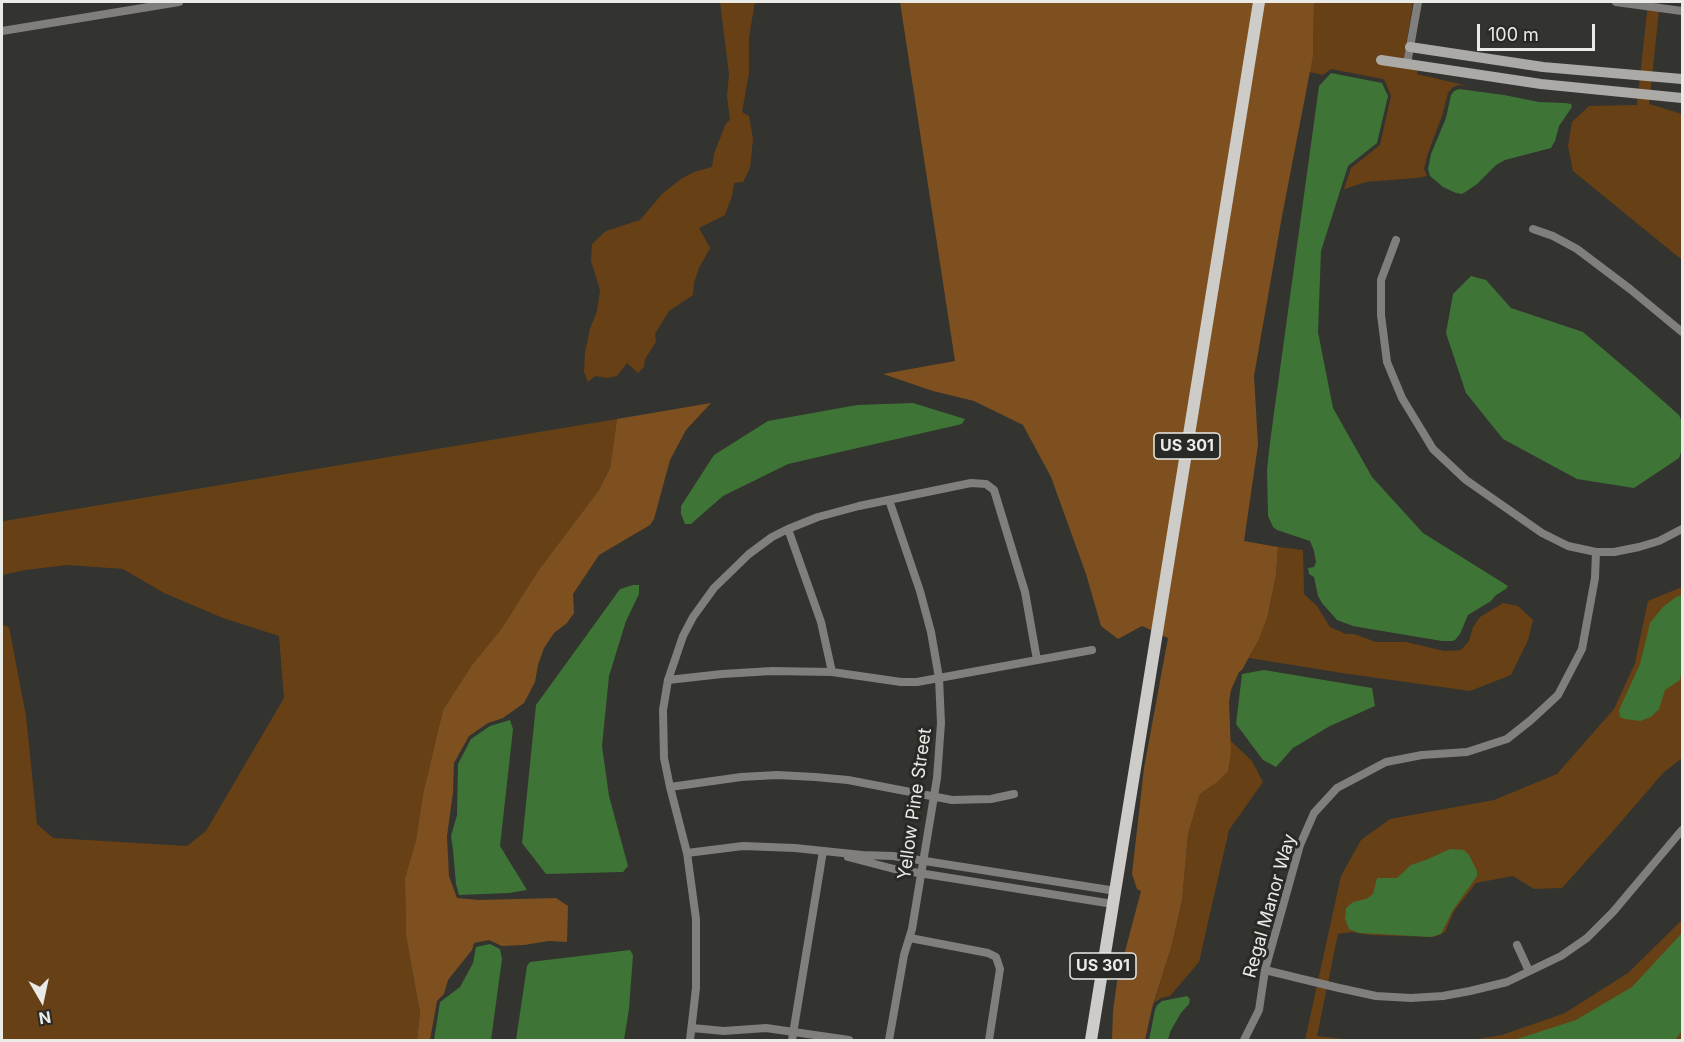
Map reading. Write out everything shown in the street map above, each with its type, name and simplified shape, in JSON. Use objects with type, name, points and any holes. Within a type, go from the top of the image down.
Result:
[{"type":"main road","name":"US 301","points":[[1091,1041],[1259,2]]},
{"type":"street","points":[[2,31],[179,2]]},
{"type":"street","points":[[1407,64],[1418,2]]},
{"type":"street","points":[[1616,2],[1683,11]]},
{"type":"street","points":[[1410,47],[1543,67],[1683,79]]},
{"type":"street","points":[[1381,60],[1541,84],[1683,98]]},
{"type":"street","points":[[1643,95],[1644,77]]},
{"type":"street","points":[[1533,230],[1552,236],[1577,249],[1683,332]]},
{"type":"street","points":[[1396,240],[1381,280],[1381,315],[1387,362],[1402,398],[1433,449],[1466,480],[1542,533],[1568,546],[1596,552],[1614,552],[1659,541],[1683,529]]},
{"type":"street","points":[[690,1041],[696,988],[694,903],[687,853],[664,758],[662,728],[665,692],[683,636],[706,597],[723,578],[772,537],[818,517],[971,483],[986,484],[994,490],[1025,592],[1037,660]]},
{"type":"street","name":"Yellow Pine Street","points":[[889,500],[920,591],[931,632],[941,705],[934,796],[910,938],[904,955],[889,1041]]},
{"type":"street","points":[[788,529],[822,622],[832,672]]},
{"type":"street","name":"Regal Manor Way","points":[[1244,1041],[1259,1010],[1265,970],[1300,845],[1314,813],[1337,788],[1386,762],[1422,755],[1467,752],[1507,739],[1531,720],[1558,695],[1582,649],[1595,578],[1596,552]]},
{"type":"street","points":[[668,681],[750,672],[832,672],[901,682],[917,682],[1092,650]]},
{"type":"street","points":[[670,787],[741,777],[793,776],[848,780],[952,800],[985,800],[1014,794]]},
{"type":"street","points":[[1265,970],[1376,996],[1411,998],[1443,996],[1507,982],[1561,956],[1587,938],[1614,912],[1683,830]]},
{"type":"street","points":[[687,853],[759,846],[893,856],[1116,891]]},
{"type":"street","points":[[823,851],[886,868],[1113,904]]},
{"type":"street","points":[[793,1036],[823,851]]},
{"type":"street","points":[[910,938],[988,953],[996,957],[1000,973],[989,1041]]},
{"type":"street","points":[[1517,945],[1529,971]]},
{"type":"street","points":[[692,1028],[724,1031],[757,1027],[793,1036],[849,1041]]},
{"type":"shaded area","points":[[720,2],[755,2],[749,37],[749,73],[742,112],[749,116],[753,139],[750,168],[743,182],[734,183],[725,215],[699,228],[710,248],[699,268],[693,295],[669,311],[655,334],[656,342],[645,359],[644,367],[638,373],[627,363],[617,376],[607,378],[595,376],[588,382],[584,372],[585,352],[597,311],[600,290],[591,261],[592,244],[606,231],[640,220],[663,193],[681,179],[694,172],[712,167],[714,154],[726,123],[730,120],[727,96],[729,74]]},
{"type":"shaded area","points":[[900,2],[1255,2],[1153,631],[1142,626],[1118,639],[1101,626],[1086,574],[1051,477],[1023,425],[974,401],[933,391],[883,374],[955,361]]},
{"type":"shaded area","points":[[1264,2],[1314,2],[1313,56],[1254,376],[1258,445],[1244,541],[1278,547],[1276,575],[1267,619],[1258,641],[1231,690],[1229,702],[1231,752],[1228,771],[1200,794],[1188,834],[1182,901],[1145,1040],[1112,1040],[1117,982],[1141,891],[1137,889],[1132,874],[1144,768],[1168,638],[1161,635]]},
{"type":"shaded area","points":[[1314,2],[1413,2],[1404,59],[1378,55],[1377,63],[1418,70],[1417,74],[1468,86],[1453,87],[1448,93],[1428,153],[1424,169],[1427,176],[1366,182],[1344,189],[1351,168],[1380,145],[1391,96],[1383,79],[1331,69],[1323,75],[1309,72],[1313,56]]},
{"type":"shaded area","points":[[1648,2],[1660,2],[1649,104],[1682,114],[1682,260],[1573,171],[1568,146],[1572,122],[1589,106],[1637,105]]},
{"type":"shaded area","points":[[1331,73],[1382,83],[1388,96],[1377,143],[1348,166],[1321,251],[1318,332],[1333,408],[1372,477],[1423,533],[1508,586],[1491,601],[1468,615],[1460,634],[1452,641],[1353,626],[1337,620],[1322,603],[1314,577],[1309,574],[1308,568],[1314,567],[1316,562],[1310,541],[1277,530],[1268,516],[1267,470],[1270,442],[1319,86]]},
{"type":"shaded area","points":[[1459,89],[1539,102],[1565,103],[1571,104],[1572,107],[1559,126],[1551,148],[1505,160],[1462,194],[1443,187],[1430,176],[1428,169],[1431,154],[1446,118],[1451,95]]},
{"type":"shaded area","points":[[1471,276],[1486,280],[1511,308],[1583,332],[1636,377],[1679,415],[1682,422],[1682,450],[1679,458],[1634,488],[1577,479],[1503,439],[1466,393],[1446,333],[1453,294]]},
{"type":"shaded area","points":[[711,403],[686,430],[670,460],[654,519],[650,525],[599,555],[573,594],[574,613],[567,623],[554,633],[544,648],[535,682],[524,703],[503,718],[488,723],[469,736],[454,763],[447,836],[449,876],[457,898],[479,900],[556,898],[568,906],[567,942],[549,941],[502,946],[489,940],[474,943],[472,950],[448,980],[444,994],[437,1001],[430,1040],[417,1040],[420,1013],[406,935],[405,878],[416,840],[423,794],[443,710],[472,665],[502,628],[538,571],[599,490],[610,468],[617,419]]},
{"type":"shaded area","points":[[913,403],[965,419],[962,424],[788,464],[723,496],[691,524],[685,524],[681,506],[714,455],[768,421],[857,405]]},
{"type":"shaded area","points":[[617,419],[610,468],[599,490],[538,571],[502,628],[472,665],[443,710],[423,794],[416,840],[405,878],[406,935],[420,1013],[417,1040],[2,1040],[2,625],[9,627],[26,716],[37,824],[53,838],[187,846],[206,831],[284,698],[279,636],[223,618],[164,593],[123,569],[68,565],[2,575],[2,523]]},
{"type":"shaded area","points":[[1278,547],[1303,550],[1304,594],[1317,606],[1330,627],[1346,634],[1354,634],[1376,642],[1406,642],[1444,651],[1461,650],[1469,641],[1473,627],[1480,617],[1503,603],[1518,606],[1533,620],[1528,640],[1511,675],[1470,691],[1249,658],[1267,619],[1276,575]]},
{"type":"shaded area","points":[[639,585],[639,594],[626,621],[609,676],[602,746],[609,796],[628,866],[623,872],[546,874],[522,843],[536,705],[620,589]]},
{"type":"shaded area","points":[[1682,587],[1682,758],[1663,773],[1562,888],[1534,889],[1513,876],[1476,883],[1454,911],[1445,932],[1434,937],[1351,932],[1338,934],[1317,1036],[1353,1040],[1305,1040],[1341,876],[1361,840],[1390,819],[1494,800],[1557,774],[1614,709],[1635,663],[1648,601]]},
{"type":"shaded area","points":[[1682,595],[1680,680],[1665,690],[1659,709],[1651,717],[1640,721],[1620,717],[1619,710],[1640,664],[1650,623],[1663,607]]},
{"type":"shaded area","points":[[1264,670],[1372,688],[1375,706],[1330,726],[1293,748],[1276,767],[1263,760],[1236,724],[1242,674]]},
{"type":"shaded area","points":[[510,720],[513,729],[500,846],[527,890],[459,895],[451,836],[457,815],[458,764],[471,739],[490,726]]},
{"type":"shaded area","points":[[1230,740],[1252,761],[1263,782],[1229,830],[1199,962],[1170,996],[1154,1003],[1171,948],[1182,901],[1188,834],[1200,794],[1216,783],[1231,752]]},
{"type":"shaded area","points":[[1450,849],[1464,850],[1469,855],[1477,876],[1453,910],[1441,934],[1431,937],[1359,933],[1349,929],[1345,919],[1346,908],[1353,902],[1366,899],[1373,894],[1377,878],[1397,878],[1411,865]]},
{"type":"shaded area","points":[[1682,920],[1682,1040],[1471,1040],[1502,1035],[1565,1013],[1628,973]]},
{"type":"shaded area","points":[[1682,933],[1682,1031],[1675,1040],[1514,1040],[1576,1020],[1632,987]]},
{"type":"shaded area","points":[[490,944],[500,949],[502,959],[491,1040],[434,1040],[440,1002],[460,987],[473,963],[476,947]]},
{"type":"shaded area","points":[[630,950],[633,955],[624,1040],[516,1040],[527,966],[530,962]]},
{"type":"shaded area","points":[[1187,996],[1190,999],[1189,1004],[1181,1013],[1168,1040],[1149,1040],[1157,1005],[1162,1001]]}]
